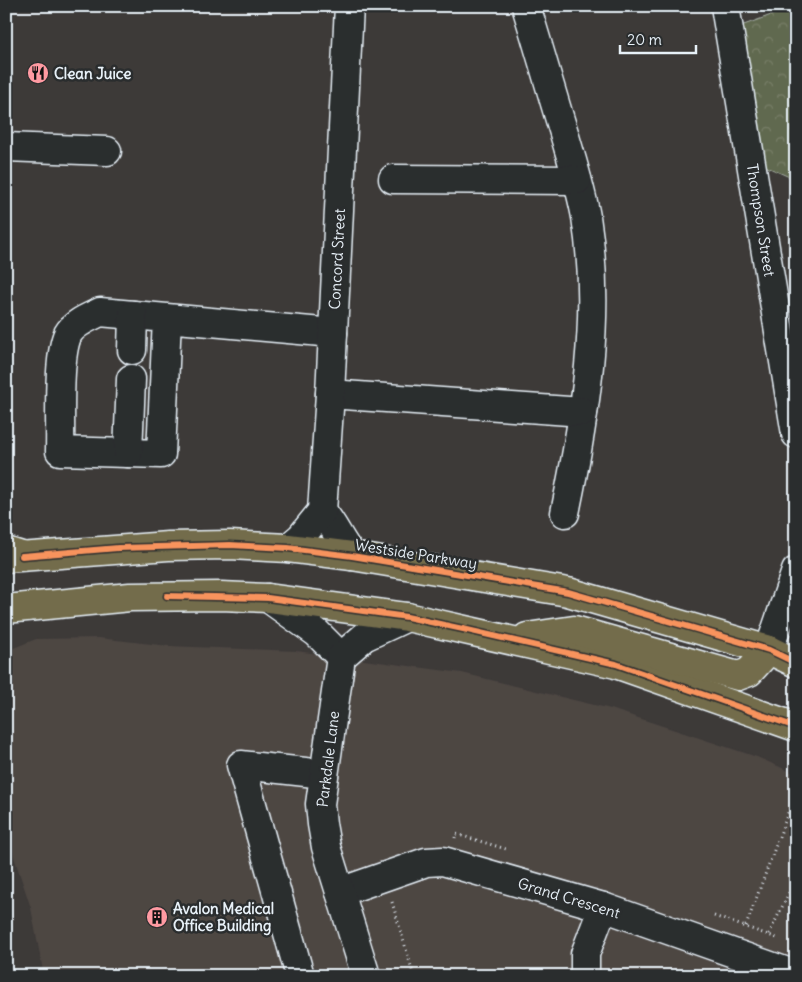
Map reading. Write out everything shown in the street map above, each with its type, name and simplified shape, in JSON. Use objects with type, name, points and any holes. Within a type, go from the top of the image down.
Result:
[{"type":"main road","name":"Westside Parkway","points":[[11,555],[160,546],[230,545],[288,548],[352,556],[568,592],[769,650],[796,663]]},
{"type":"main road","points":[[6,610],[130,597],[220,596],[268,598],[407,617],[616,664],[796,726]]},
{"type":"main road","points":[[511,640],[574,630],[738,676],[750,672],[769,650]]},
{"type":"street","name":"Concord Street","points":[[322,511],[330,394],[348,6]]},
{"type":"street","points":[[526,6],[586,217],[592,291],[589,360],[583,412],[565,513]]},
{"type":"street","name":"Thompson Street","points":[[726,6],[796,434]]},
{"type":"street","points":[[6,146],[107,151]]},
{"type":"street","points":[[393,179],[577,180]]},
{"type":"street","points":[[167,318],[161,454],[60,451],[63,351],[69,332],[83,320],[100,312],[167,318],[333,333]]},
{"type":"street","points":[[132,350],[133,315]]},
{"type":"street","points":[[128,453],[131,379]]},
{"type":"street","points":[[330,394],[583,412]]},
{"type":"street","points":[[288,548],[301,537],[322,511],[336,528],[342,544],[352,556]]},
{"type":"street","points":[[769,650],[796,571]]},
{"type":"street","points":[[268,598],[316,634],[341,657],[364,637],[407,617]]},
{"type":"street","name":"Parkdale Lane","points":[[341,657],[320,804],[326,847],[366,976]]},
{"type":"street","points":[[300,976],[241,765],[324,774]]},
{"type":"street","name":"Grand Crescent","points":[[340,892],[385,878],[426,862],[443,861],[603,907],[796,975]]},
{"type":"street","points":[[585,976],[586,954],[603,907]]},
{"type":"path","points":[[746,926],[792,802],[796,801]]},
{"type":"path","points":[[454,842],[456,834],[510,850]]},
{"type":"path","points":[[385,878],[414,976]]},
{"type":"path","points":[[769,934],[796,878]]},
{"type":"path","points":[[710,914],[778,938]]},
{"type":"shaded area","points":[[99,638],[169,646],[296,651],[462,673],[611,709],[757,757],[796,774],[796,976],[44,976],[31,908],[6,833],[6,651],[36,639]]},
{"type":"green space","points":[[796,6],[796,180],[765,166],[741,26]]},
{"type":"cycle path","points":[[22,556],[118,548],[230,545],[288,548],[352,556],[568,592],[769,650],[796,663]]},
{"type":"cycle path","points":[[167,596],[268,598],[407,617],[616,664],[796,727]]},
{"type":"place","name":"Clean Juice","points":[[38,73]]},
{"type":"place","name":"Avalon Medical Office Building","points":[[157,917]]}]
